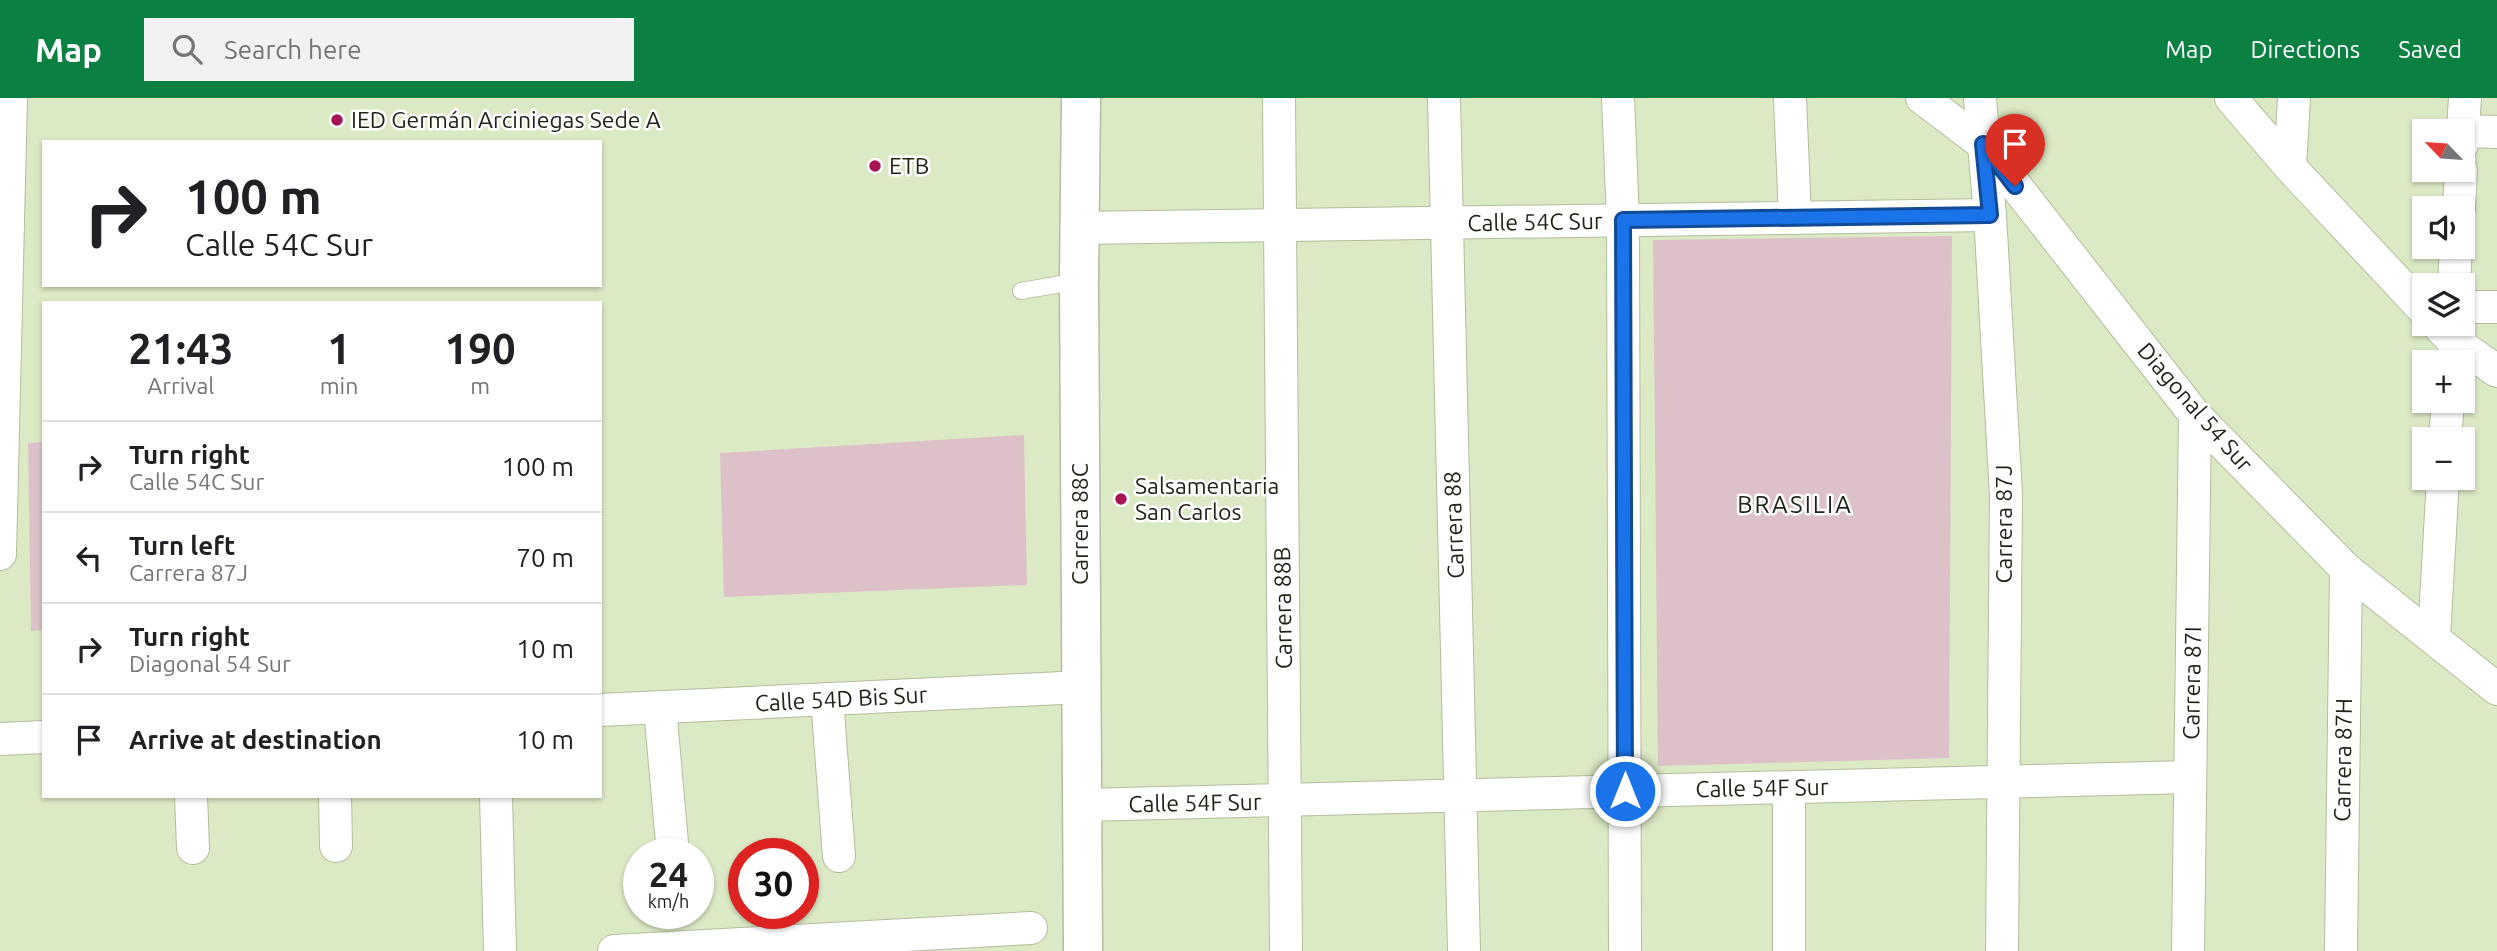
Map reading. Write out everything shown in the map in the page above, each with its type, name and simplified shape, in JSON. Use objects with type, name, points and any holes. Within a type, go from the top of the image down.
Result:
[{"type":"street","points":[[0,554],[4,298],[11,98]]},
{"type":"street","name":"Carrera 88C","points":[[1081,98],[1079,281],[1083,951]]},
{"type":"street","name":"Carrera 88B","points":[[1279,98],[1286,951]]},
{"type":"street","name":"Carrera 88","points":[[1444,98],[1464,951]]},
{"type":"street","points":[[1618,98],[1623,220],[1625,951]]},
{"type":"street","points":[[1790,98],[1795,218]]},
{"type":"street","name":"Diagonal 54 Sur","points":[[1922,98],[1983,144],[2195,415],[2346,569],[2497,689]]},
{"type":"street","name":"Carrera 87J","points":[[1980,98],[1990,215],[2006,495],[2002,951]]},
{"type":"street","points":[[2231,98],[2290,167],[2412,297]]},
{"type":"street","points":[[2290,167],[2294,98]]},
{"type":"street","points":[[2464,119],[2465,98]]},
{"type":"street","points":[[2475,131],[2497,132]]},
{"type":"street","name":"Calle 54C Sur","points":[[1079,228],[1990,215]]},
{"type":"street","points":[[2475,307],[2497,307]]},
{"type":"street","points":[[2447,337],[2497,371]]},
{"type":"street","name":"Carrera 87I","points":[[2188,951],[2195,415]]},
{"type":"street","points":[[2434,637],[2442,490]]},
{"type":"street","name":"Carrera 87H","points":[[2341,951],[2346,569]]},
{"type":"street","name":"Calle 54D Bis Sur","points":[[602,710],[1082,687]]},
{"type":"street","points":[[827,699],[839,856]]},
{"type":"street","points":[[660,708],[672,838]]},
{"type":"street","points":[[0,739],[42,737]]},
{"type":"street","name":"Calle 54F Sur","points":[[1082,805],[2190,777]]},
{"type":"street","points":[[1789,788],[1789,951]]},
{"type":"street","points":[[191,798],[193,848]]},
{"type":"street","points":[[335,798],[337,846]]},
{"type":"street","points":[[496,798],[500,951]]},
{"type":"street","points":[[614,951],[1031,928]]},
{"type":"lane","points":[[1021,291],[1079,281]]},
{"type":"shaded area","points":[[1952,236],[1949,758],[1658,766],[1653,240]]},
{"type":"shaded area","points":[[1024,435],[1027,585],[724,597],[720,453]]},
{"type":"shaded area","points":[[42,442],[42,630],[31,631],[28,443]]},
{"type":"place","name":"IED Germán Arciniegas Sede A","points":[[337,120]]},
{"type":"place","name":"ETB","points":[[875,166]]},
{"type":"place","name":"Salsamentaria San Carlos","points":[[1121,499]]},
{"type":"district","name":"BRASILIA","points":[[1795,505]]},
{"type":"route","points":[[1625,791],[1623,220],[1990,215],[1983,144],[2015,186]]}]
